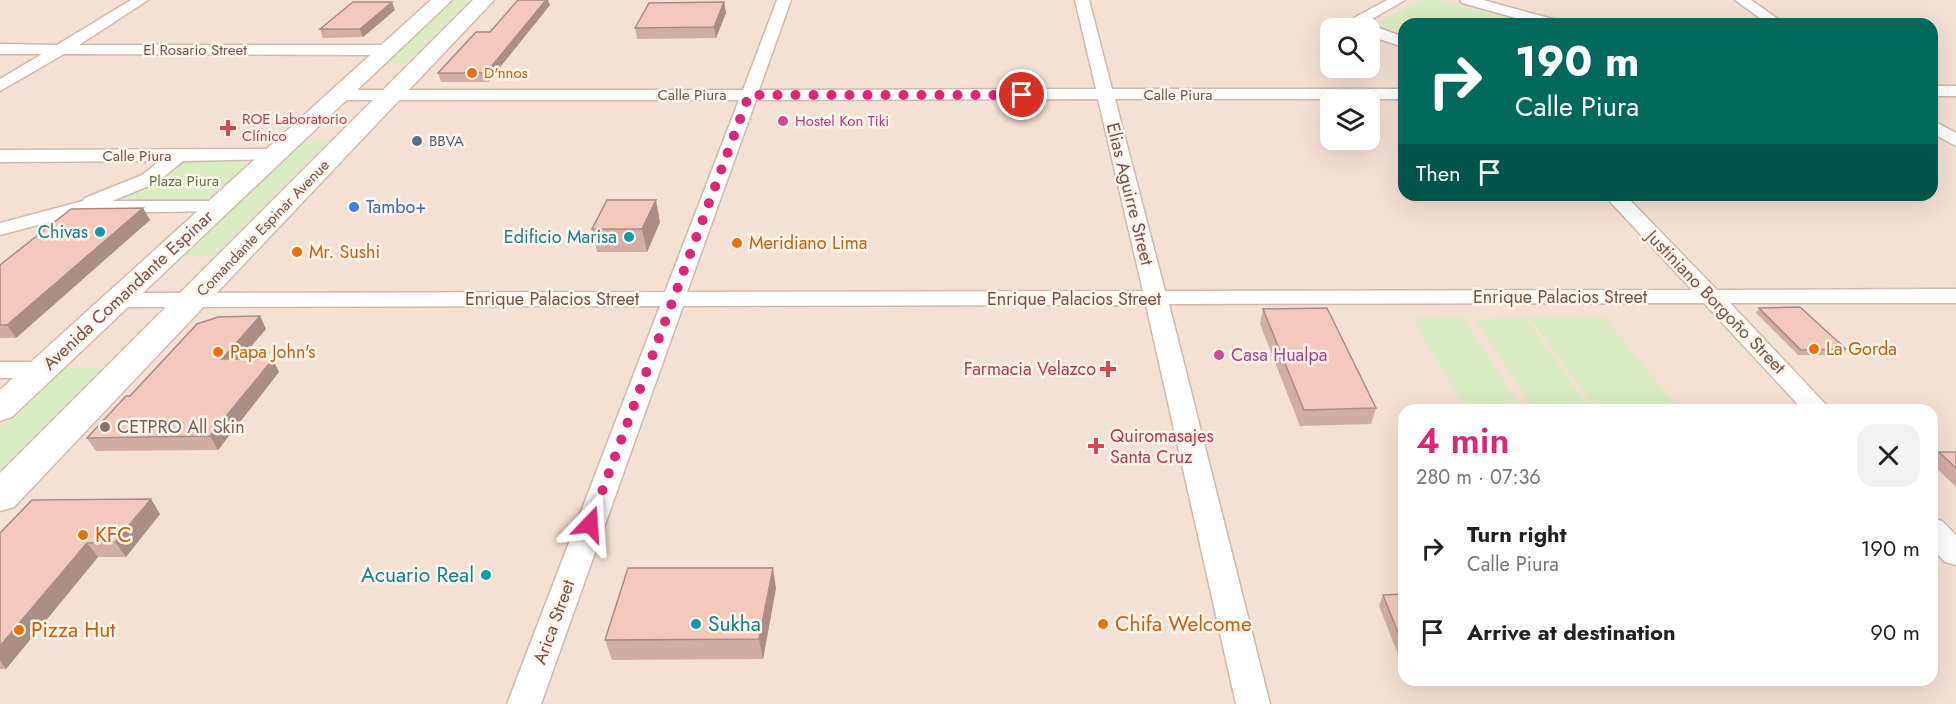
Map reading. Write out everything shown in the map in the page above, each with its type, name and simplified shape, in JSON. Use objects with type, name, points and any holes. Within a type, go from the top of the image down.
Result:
[{"type":"main road","name":"Avenida Comandante Espinar","points":[[0,409],[442,0]]},
{"type":"main road","name":"Comandante Espinar Avenue","points":[[192,300],[484,0]]},
{"type":"main road","points":[[0,497],[192,300]]},
{"type":"street","points":[[0,86],[141,0]]},
{"type":"street","name":"Arica Street","points":[[524,704],[784,0]]},
{"type":"street","name":"Elias Aguirre Street","points":[[1082,0],[1253,704]]},
{"type":"street","points":[[1364,18],[1398,0]]},
{"type":"street","points":[[1467,0],[1533,18]]},
{"type":"street","points":[[1742,0],[1769,18]]},
{"type":"street","points":[[1380,34],[1398,40]]},
{"type":"street","name":"El Rosario Street","points":[[0,49],[389,50]]},
{"type":"street","points":[[1938,91],[1956,91]]},
{"type":"street","name":"Calle Piura","points":[[340,95],[1398,94]]},
{"type":"street","points":[[1938,129],[1956,141]]},
{"type":"street","name":"Calle Piura","points":[[0,156],[273,155]]},
{"type":"street","points":[[0,229],[82,207],[149,179],[177,156]]},
{"type":"street","name":"Justiniano Borgoño Street","points":[[1620,201],[1812,404]]},
{"type":"street","points":[[82,207],[218,207]]},
{"type":"street","name":"Enrique Palacios Street","points":[[118,300],[1956,296]]},
{"type":"street","points":[[0,370],[41,370]]},
{"type":"street","points":[[1938,535],[1956,554]]},
{"type":"shaded area","points":[[0,0],[1956,0],[1956,704],[0,704]]},
{"type":"green space","points":[[447,0],[469,0],[406,63],[380,64]]},
{"type":"green space","points":[[1421,0],[1439,0],[1506,18],[1398,18],[1398,32],[1380,27],[1380,21]]},
{"type":"green space","points":[[329,140],[213,256],[179,256],[300,141]]},
{"type":"green space","name":"Plaza Piura","points":[[174,159],[240,159],[248,165],[210,198],[196,204],[121,204]]},
{"type":"green space","points":[[1412,317],[1463,317],[1519,404],[1462,404]]},
{"type":"green space","points":[[1604,317],[1675,404],[1592,404],[1530,318]]},
{"type":"green space","points":[[1526,318],[1586,404],[1531,404],[1475,319]]},
{"type":"green space","points":[[63,368],[103,368],[0,471],[0,428]]},
{"type":"building","points":[[518,0],[546,0],[486,73],[438,73],[476,32],[490,32]]},
{"type":"building","points":[[353,2],[392,2],[360,29],[320,29]]},
{"type":"building","points":[[724,2],[714,27],[635,28],[649,3]]},
{"type":"building","points":[[607,200],[656,200],[642,229],[592,229]]},
{"type":"building","points":[[143,208],[7,325],[0,325],[0,265],[71,209]]},
{"type":"building","points":[[1800,307],[1846,349],[1801,350],[1759,308]]},
{"type":"building","points":[[1327,308],[1376,408],[1304,410],[1263,309]]},
{"type":"building","points":[[260,316],[222,359],[273,359],[210,436],[87,438],[197,324],[218,317]]},
{"type":"building","points":[[1939,452],[1956,452],[1956,468]]},
{"type":"building","points":[[151,499],[115,542],[87,543],[0,646],[0,533],[32,500]]},
{"type":"building","name":"Sukha","points":[[628,568],[773,568],[759,639],[605,640]]},
{"type":"building","points":[[1398,594],[1398,632],[1383,595]]},
{"type":"place","name":"D'nnos","points":[[472,73]]},
{"type":"place","name":"Hostel Kon Tiki","points":[[783,121]]},
{"type":"place","name":"ROE Laboratorio Clínico","points":[[228,128]]},
{"type":"place","name":"BBVA","points":[[417,141]]},
{"type":"place","name":"Tambo+","points":[[354,207]]},
{"type":"place","name":"Chivas","points":[[100,232]]},
{"type":"place","name":"Edificio Marisa","points":[[629,237]]},
{"type":"place","name":"Meridiano Lima","points":[[737,243]]},
{"type":"place","name":"Mr. Sushi","points":[[297,252]]},
{"type":"place","name":"La Gorda","points":[[1814,349]]},
{"type":"place","name":"Papa John's","points":[[218,352]]},
{"type":"place","name":"Casa Hualpa","points":[[1219,355]]},
{"type":"place","name":"Farmacia Velazco","points":[[1108,369]]},
{"type":"place","name":"CETPRO All Skin","points":[[105,427]]},
{"type":"place","name":"Quiromasajes Santa Cruz","points":[[1096,446]]},
{"type":"place","name":"KFC","points":[[83,535]]},
{"type":"place","name":"Acuario Real","points":[[486,575]]},
{"type":"place","name":"Sukha","points":[[696,624]]},
{"type":"place","name":"Chifa Welcome","points":[[1103,624]]},
{"type":"place","name":"Pizza Hut","points":[[19,630]]},
{"type":"route","points":[[590,524],[749,95],[1022,95]]}]
